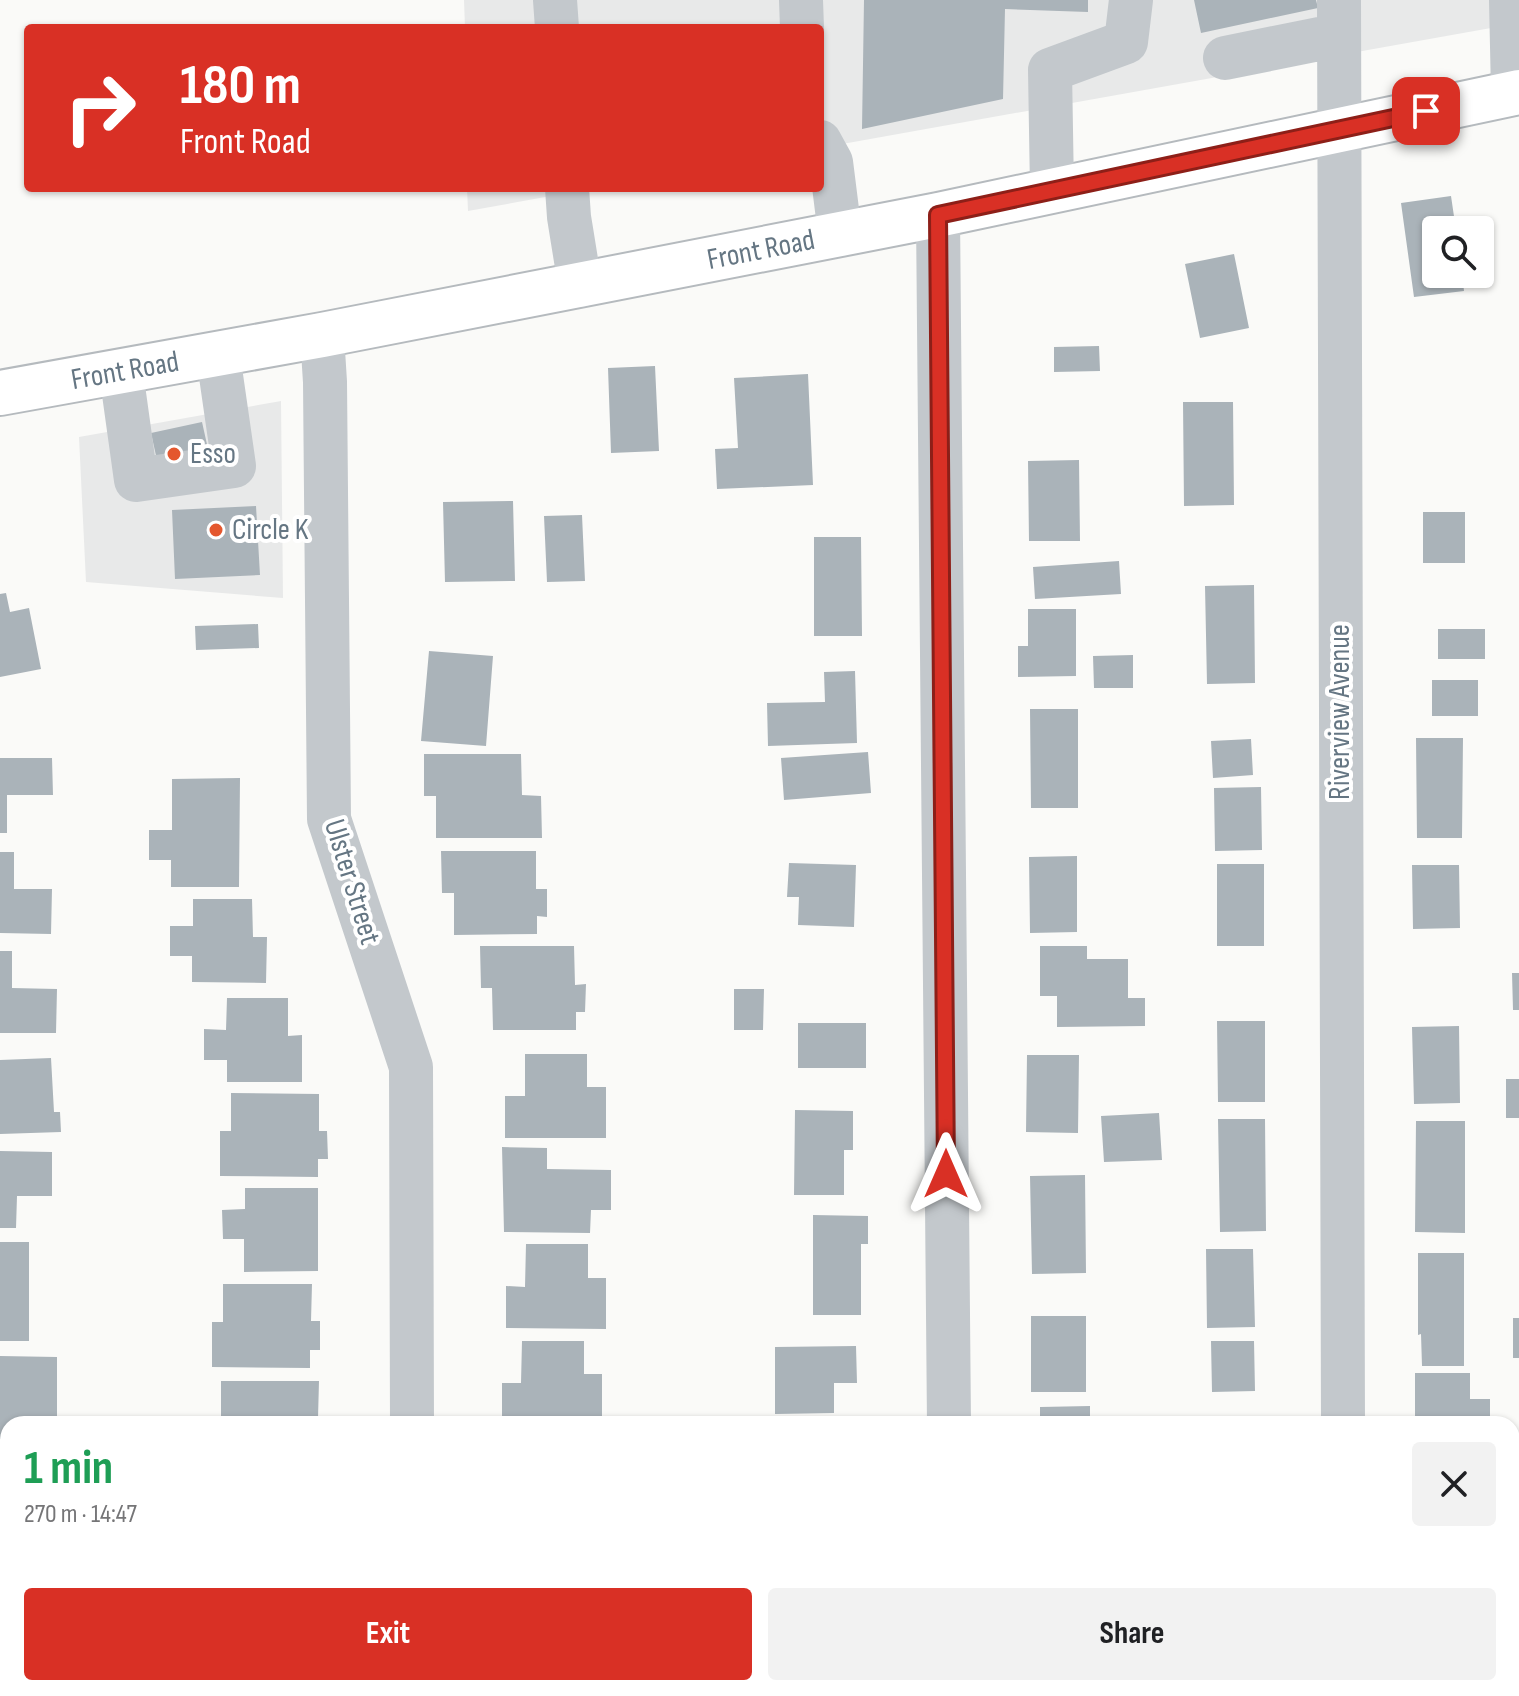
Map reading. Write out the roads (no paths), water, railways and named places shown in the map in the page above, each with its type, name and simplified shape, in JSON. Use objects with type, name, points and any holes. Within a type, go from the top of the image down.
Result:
[{"type":"main road","name":"Front Road","points":[[0,393],[218,355],[938,215],[1516,92]]},
{"type":"street","points":[[555,0],[557,24]]},
{"type":"street","points":[[801,0],[802,24]]},
{"type":"street","points":[[1052,190],[1050,70],[1126,42],[1131,0]]},
{"type":"street","points":[[1511,0],[1516,92]]},
{"type":"street","points":[[1225,58],[1339,18]]},
{"type":"street","name":"Riverview Avenue","points":[[1339,18],[1343,1416]]},
{"type":"street","points":[[824,149],[831,162],[840,234]]},
{"type":"street","points":[[568,192],[580,285]]},
{"type":"street","points":[[938,215],[949,1416]]},
{"type":"street","name":"Ulster Street","points":[[322,335],[329,819],[411,1067],[412,1416]]},
{"type":"street","points":[[121,372],[136,480],[234,466],[218,355]]},
{"type":"place","name":"Esso","points":[[174,454]]},
{"type":"place","name":"Circle K","points":[[216,530]]}]
